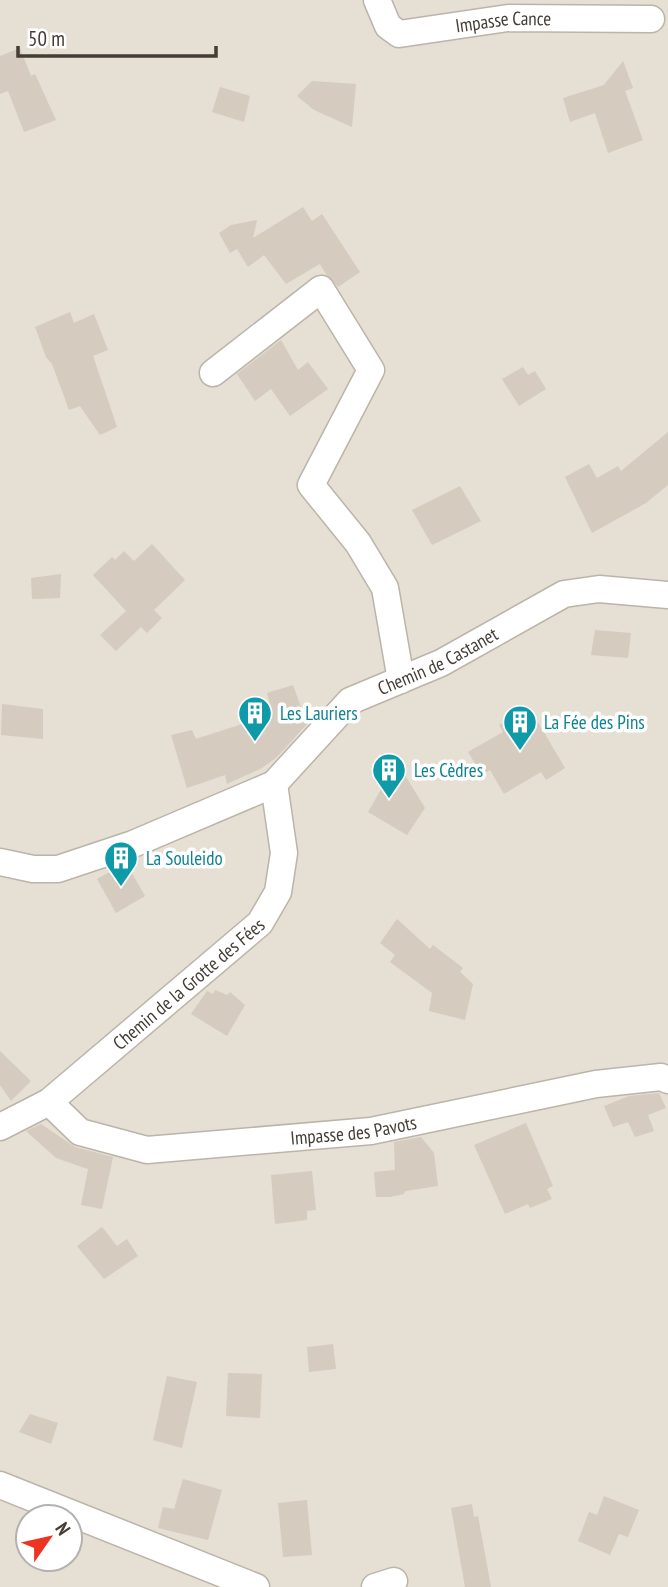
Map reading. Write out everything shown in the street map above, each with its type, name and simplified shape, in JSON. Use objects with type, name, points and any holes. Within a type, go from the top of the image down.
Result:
[{"type":"street","name":"Impasse Cance","points":[[377,0],[388,26],[399,34],[508,18],[651,19]]},
{"type":"street","points":[[213,373],[321,289],[371,370],[311,485],[358,543],[385,588],[401,680]]},
{"type":"street","name":"Chemin de Castanet","points":[[0,862],[33,869],[58,869],[133,844],[274,784],[350,701],[441,663],[564,594],[599,589],[668,595]]},
{"type":"street","name":"Chemin de la Grotte des Fées","points":[[0,1127],[49,1101],[260,923],[278,892],[284,853],[274,784]]},
{"type":"street","name":"Impasse des Pavots","points":[[49,1101],[80,1132],[147,1150],[371,1130],[596,1084],[661,1077],[668,1080]]},
{"type":"street","points":[[0,1485],[256,1587]]},
{"type":"shaded area","points":[[0,0],[668,0],[668,1587],[0,1587]]},
{"type":"building","points":[[20,48],[31,76],[35,74],[56,120],[24,132],[8,91],[0,94],[0,56]]},
{"type":"building","points":[[623,61],[633,88],[625,91],[643,140],[608,153],[595,113],[570,122],[563,98],[604,85]]},
{"type":"building","points":[[312,81],[356,84],[352,127],[314,110],[297,96]]},
{"type":"building","points":[[220,87],[250,96],[244,122],[212,112]]},
{"type":"building","points":[[303,207],[312,221],[322,214],[360,272],[338,287],[320,264],[286,284],[264,255],[248,267],[237,249],[230,253],[219,233],[231,225],[257,220],[253,238]]},
{"type":"building","points":[[70,312],[74,323],[94,314],[108,350],[93,356],[117,427],[100,435],[80,406],[69,410],[35,327]]},
{"type":"building","points":[[281,340],[298,370],[308,362],[328,389],[290,416],[271,389],[255,401],[237,374]]},
{"type":"building","points":[[523,367],[528,375],[535,371],[546,389],[519,406],[502,379]]},
{"type":"building","points":[[668,432],[668,485],[646,503],[592,533],[565,477],[589,464],[597,478],[618,466],[621,471]]},
{"type":"building","points":[[460,486],[481,521],[432,545],[412,510]]},
{"type":"building","points":[[152,544],[185,580],[154,610],[162,618],[147,633],[141,627],[116,651],[100,635],[126,611],[93,575],[112,557],[115,560],[124,551],[134,561]]},
{"type":"building","points":[[61,574],[60,598],[32,599],[31,578]]},
{"type":"building","points":[[595,630],[631,633],[628,658],[591,655]]},
{"type":"building","name":"Les Lauriers","points":[[293,685],[307,724],[277,757],[262,768],[227,784],[225,775],[187,788],[171,735],[192,730],[196,739],[273,714],[267,693]]},
{"type":"building","points":[[2,704],[43,709],[43,739],[1,735]]},
{"type":"building","name":"La Fée des Pins","points":[[529,707],[565,768],[546,780],[541,772],[504,794],[490,770],[482,775],[468,752],[503,732],[499,725]]},
{"type":"building","name":"Les Cèdres","points":[[397,762],[425,808],[407,835],[368,812]]},
{"type":"building","name":"La Souleido","points":[[126,863],[145,896],[116,913],[97,879]]},
{"type":"building","points":[[397,919],[430,949],[433,945],[463,968],[460,972],[473,984],[465,1020],[429,1011],[432,993],[390,962],[395,955],[380,943]]},
{"type":"building","points":[[215,990],[227,995],[230,992],[245,1005],[227,1036],[191,1014],[207,991],[213,994]]},
{"type":"building","points":[[0,1051],[31,1081],[11,1101],[0,1085]]},
{"type":"building","points":[[659,1093],[666,1108],[648,1115],[654,1131],[635,1137],[628,1122],[613,1127],[604,1106],[629,1096]]},
{"type":"building","points":[[526,1123],[553,1186],[547,1189],[552,1199],[530,1208],[528,1204],[505,1214],[474,1145]]},
{"type":"building","points":[[41,1124],[75,1147],[113,1157],[102,1209],[81,1205],[88,1169],[56,1158],[26,1131]]},
{"type":"building","points":[[421,1137],[434,1153],[438,1186],[405,1191],[404,1194],[390,1197],[376,1197],[374,1172],[395,1170],[394,1142]]},
{"type":"building","points":[[312,1171],[316,1210],[307,1211],[307,1220],[275,1224],[271,1175]]},
{"type":"building","points":[[102,1227],[117,1246],[127,1239],[138,1256],[104,1279],[77,1246]]},
{"type":"building","points":[[333,1344],[336,1369],[309,1372],[307,1347]]},
{"type":"building","points":[[228,1373],[262,1374],[260,1418],[226,1416]]},
{"type":"building","points":[[167,1376],[197,1382],[182,1448],[153,1440]]},
{"type":"building","points":[[30,1414],[58,1423],[51,1444],[19,1432]]},
{"type":"building","points":[[183,1479],[222,1490],[208,1540],[158,1528],[163,1507],[174,1509]]},
{"type":"building","points":[[604,1496],[639,1510],[628,1537],[619,1534],[610,1555],[578,1541],[589,1512],[597,1515]]},
{"type":"building","points":[[307,1500],[312,1555],[283,1557],[278,1503]]},
{"type":"building","points":[[472,1504],[474,1517],[478,1516],[491,1587],[465,1587],[451,1508]]},
{"type":"place","name":"Les Lauriers","points":[[255,743]]},
{"type":"place","name":"La Fée des Pins","points":[[520,752]]},
{"type":"place","name":"Les Cèdres","points":[[389,800]]},
{"type":"place","name":"La Souleido","points":[[121,888]]}]
